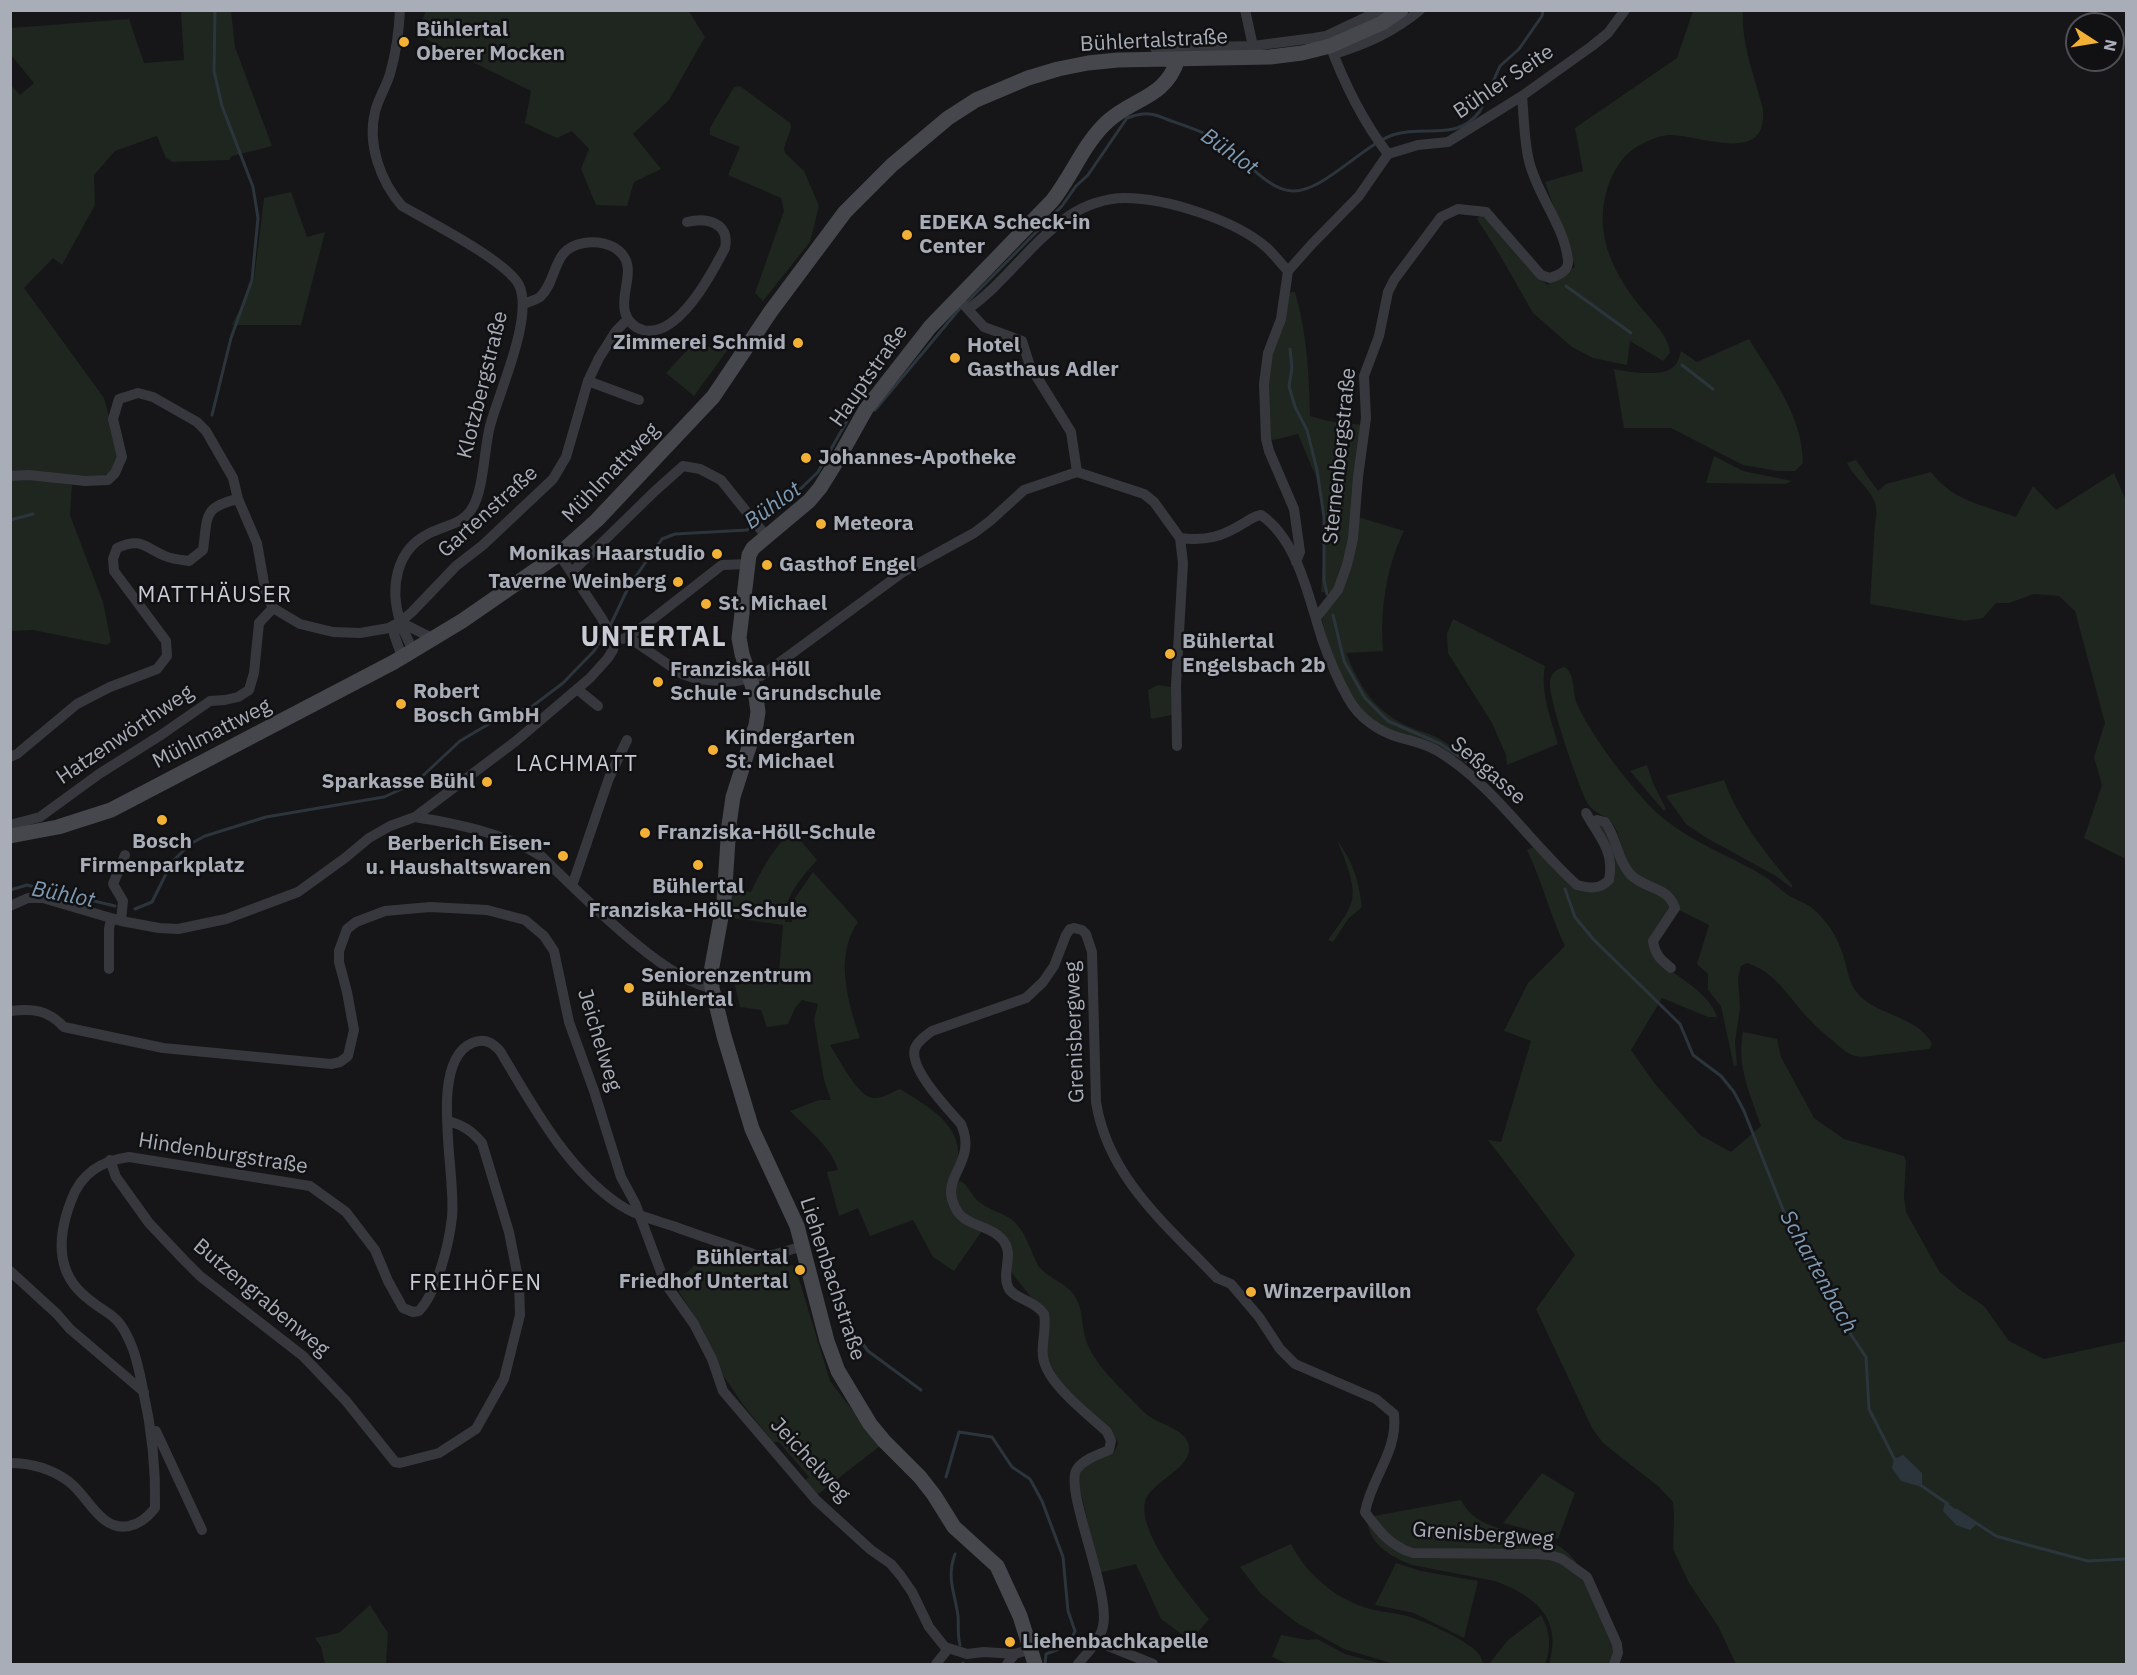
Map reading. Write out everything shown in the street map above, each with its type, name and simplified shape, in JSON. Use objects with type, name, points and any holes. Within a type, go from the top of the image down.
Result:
[{"type":"street","name":"Klotzbergstraße","points":[[400,10],[392,66],[375,113],[374,142],[382,176],[393,196],[402,206],[493,260],[509,272],[519,285],[523,304],[510,367],[490,427],[479,486],[472,509],[463,519],[415,542],[400,560],[396,580],[400,622],[394,634],[407,654]]},
{"type":"street","name":"Bühlertalstraße","points":[[1245,10],[1253,46]]},
{"type":"street","name":"Bühlertalstraße","points":[[1155,48],[1330,45],[1381,10]]},
{"type":"street","name":"Bühlertalstraße","points":[[953,115],[976,100],[998,90],[1058,69],[1118,60],[1270,57],[1302,53],[1330,45],[1382,23],[1401,10]]},
{"type":"street","points":[[1296,562],[1300,552],[1294,510],[1269,451],[1264,413],[1267,361],[1281,319],[1288,271],[1359,196],[1385,150],[1372,134],[1356,106],[1330,45],[1362,46],[1405,23],[1420,10]]},
{"type":"street","name":"Bühler Seite","points":[[1385,150],[1448,142],[1522,96],[1608,33],[1624,10]]},
{"type":"street","name":"Hauptstraße","points":[[747,564],[753,548],[764,533],[809,501],[820,488],[866,409],[930,327],[962,303],[1052,201],[1096,134],[1106,123],[1117,113],[1157,91],[1168,81],[1178,59]]},
{"type":"street","name":"Sternenbergstraße","points":[[1316,618],[1338,590],[1353,539],[1366,418],[1364,376],[1378,336],[1388,292],[1394,280],[1441,218],[1458,209],[1486,212],[1541,275],[1550,278],[1566,269],[1568,262],[1560,233],[1529,161],[1522,96]]},
{"type":"street","name":"Mühlmattweg","points":[[10,836],[58,827],[111,810],[346,688],[434,639],[559,554],[597,520],[713,396],[771,311],[845,212],[892,165],[953,115]]},
{"type":"street","points":[[962,303],[979,301],[1023,255],[1069,216],[1088,205],[1114,199],[1149,201],[1193,210],[1222,221],[1267,247],[1288,271]]},
{"type":"street","points":[[523,304],[539,297],[561,254],[569,248],[584,243],[603,243],[612,246],[622,254],[627,265],[623,302],[628,319],[641,330],[664,329],[677,319],[692,302],[725,248],[725,231],[719,225],[707,220],[687,222]]},
{"type":"street","points":[[962,303],[984,327],[1022,341],[1030,366],[1071,432],[1077,471]]},
{"type":"street","name":"Gartenstraße","points":[[400,622],[456,566],[483,545],[554,479],[566,457],[588,381],[616,331],[628,319]]},
{"type":"street","points":[[588,381],[639,400]]},
{"type":"street","points":[[10,476],[29,474],[85,481],[108,480],[115,473],[122,457],[112,419],[119,399],[138,393],[153,397],[187,416],[206,431],[233,478],[238,500],[257,543],[266,594],[273,608],[300,624],[333,632],[360,633],[389,628],[400,622],[434,639]]},
{"type":"street","points":[[572,572],[683,466],[700,469],[721,480],[764,533]]},
{"type":"street","points":[[628,637],[682,674],[697,679],[720,682],[761,676],[903,572],[974,533],[1023,490],[1077,471],[1144,494],[1154,502],[1180,538],[1183,563],[1176,684],[1177,746]]},
{"type":"street","points":[[10,757],[17,754],[77,704],[110,687],[157,669],[167,656],[166,641],[114,571],[113,559],[117,548],[129,543],[144,543],[167,557],[189,561],[203,550],[211,510],[219,503],[238,500]]},
{"type":"street","name":"Seßgasse","points":[[1180,538],[1212,539],[1262,514],[1278,529],[1296,562],[1328,656],[1345,692],[1363,717],[1376,728],[1435,749],[1449,759],[1494,797],[1577,885],[1588,888],[1599,887],[1609,880],[1612,865],[1609,853],[1589,818],[1605,822],[1611,829],[1622,863],[1631,875],[1672,899],[1675,908],[1671,917],[1653,941],[1654,950],[1660,960],[1671,968]]},
{"type":"street","points":[[10,906],[28,898],[43,898],[119,913],[159,928],[178,930],[226,919],[298,892],[369,838],[390,826],[415,817],[516,741],[577,689],[613,650],[613,639],[601,617],[559,554]]},
{"type":"street","points":[[613,639],[628,637],[722,565],[747,564]]},
{"type":"street","name":"Liehenbachstraße","points":[[747,564],[739,638],[758,712],[733,797],[724,902],[713,957],[712,988],[752,1129],[797,1226],[827,1341],[838,1371],[884,1442],[920,1477],[934,1494],[954,1527],[997,1566],[1020,1616],[1033,1657]]},
{"type":"street","name":"Hatzenwörthweg","points":[[10,825],[40,817],[99,774],[210,701],[238,697],[249,690],[254,673],[259,623],[273,608]]},
{"type":"street","points":[[577,689],[598,706]]},
{"type":"street","points":[[572,886],[609,778],[627,740]]},
{"type":"street","points":[[415,817],[454,825],[526,847],[541,856],[653,957],[701,986],[712,988]]},
{"type":"street","points":[[109,969],[109,929],[119,913],[113,884],[125,855]]},
{"type":"street","name":"Jeichelweg","points":[[10,1011],[29,1008],[42,1011],[56,1018],[64,1027],[164,1048],[330,1064],[340,1062],[348,1056],[354,1030],[339,962],[339,951],[347,929],[356,922],[385,911],[430,907],[487,910],[525,920],[544,936],[554,951],[565,1006],[577,1047],[594,1091],[621,1177],[635,1203],[665,1283],[694,1324],[712,1359],[723,1391],[816,1500],[871,1550],[891,1564],[912,1592],[930,1627],[948,1649]]},
{"type":"street","name":"Grenisbergweg","points":[[1078,1665],[1103,1628],[1104,1600],[1082,1520],[1074,1479],[1076,1469],[1091,1458],[1108,1450],[1111,1441],[1107,1432],[1059,1387],[1047,1370],[1043,1359],[1044,1314],[1032,1302],[1014,1294],[1009,1289],[1007,1278],[1010,1256],[1001,1238],[967,1221],[955,1208],[951,1189],[964,1152],[966,1141],[964,1131],[920,1072],[914,1059],[915,1049],[921,1039],[932,1031],[1026,998],[1043,982],[1054,966],[1066,935],[1070,929],[1074,928],[1086,934],[1092,952],[1095,1027],[1094,1086],[1099,1122],[1110,1151],[1127,1180],[1147,1206],[1217,1278],[1232,1284],[1259,1317],[1280,1349],[1295,1364],[1376,1399],[1394,1414],[1395,1431],[1390,1452],[1375,1479],[1365,1512],[1381,1534],[1401,1549],[1413,1552],[1535,1554],[1562,1559],[1581,1571],[1592,1584],[1617,1644],[1618,1653],[1614,1665]]},
{"type":"street","name":"Hindenburgstraße","points":[[10,1463],[31,1463],[67,1480],[100,1516],[112,1525],[122,1527],[136,1524],[148,1517],[155,1508],[155,1454],[150,1417],[131,1343],[117,1318],[78,1289],[68,1274],[61,1250],[62,1230],[74,1193],[92,1170],[110,1160],[129,1157],[310,1186],[346,1212],[375,1250],[402,1308],[413,1312],[419,1311],[443,1266],[453,1215],[448,1121],[450,1072],[456,1056],[476,1041],[484,1040],[493,1043],[500,1051],[537,1115],[588,1178],[617,1204],[639,1215],[756,1255],[773,1255],[803,1246]]},
{"type":"street","name":"Butzengrabenweg","points":[[110,1160],[116,1177],[149,1224],[200,1276],[303,1356],[360,1418],[385,1452],[395,1462],[400,1463],[439,1453],[476,1429],[504,1379],[520,1316],[519,1283],[509,1232],[482,1143],[474,1133],[448,1121]]},
{"type":"street","points":[[10,1271],[70,1329],[144,1392]]},
{"type":"street","points":[[150,1417],[202,1530]]},
{"type":"street","points":[[1096,1641],[1153,1665]]},
{"type":"street","points":[[936,1665],[948,1649],[967,1654],[984,1652],[1033,1657]]},
{"type":"street","points":[[1007,1665],[1015,1654]]},
{"type":"shaded area","points":[[688,10],[705,37],[669,100],[633,134],[661,169],[634,182],[627,206],[596,205],[581,169],[589,149],[572,131],[557,138],[525,123],[531,91],[416,34],[426,11]]},
{"type":"shaded area","points":[[181,11],[231,11],[235,47],[272,146],[232,156],[229,160],[173,162],[166,158],[157,136],[115,151],[94,175],[95,205],[62,265],[53,258],[24,288],[104,398],[119,455],[115,469],[103,476],[11,473],[10,84],[20,95],[34,83],[11,55],[11,28],[129,19],[144,63],[184,60]]},
{"type":"shaded area","points":[[1693,11],[1743,11],[1746,48],[1763,109],[1762,126],[1755,137],[1744,142],[1715,142],[1669,135],[1659,137],[1635,148],[1618,165],[1606,193],[1603,210],[1605,241],[1625,285],[1664,336],[1670,353],[1663,361],[1630,341],[1627,365],[1593,358],[1572,347],[1533,313],[1477,219],[1481,215],[1487,218],[1547,285],[1575,267],[1545,182],[1583,171],[1575,128],[1677,58]]},
{"type":"shaded area","points":[[740,86],[790,123],[791,128],[784,148],[785,153],[804,171],[819,206],[810,242],[763,301],[755,293],[784,211],[781,198],[728,175],[740,147],[710,135],[710,128],[734,87]]},
{"type":"shaded area","points":[[291,192],[307,237],[325,232],[301,325],[232,325],[254,280],[264,198]]},
{"type":"shaded area","points":[[1295,292],[1305,338],[1310,416],[1328,421],[1362,425],[1350,540],[1343,568],[1332,593],[1321,592],[1326,517],[1316,477],[1298,434],[1269,441],[1267,408],[1269,365],[1288,295]]},
{"type":"shaded area","points":[[1749,339],[1785,398],[1798,430],[1803,463],[1795,471],[1778,471],[1743,465],[1671,428],[1624,428],[1614,369],[1644,373],[1667,371],[1674,366],[1681,351],[1697,362]]},
{"type":"shaded area","points":[[691,346],[729,348],[694,396],[666,373]]},
{"type":"shaded area","points":[[1714,456],[1743,471],[1792,481],[1785,484],[1706,483]]},
{"type":"shaded area","points":[[1856,460],[1878,491],[1886,484],[1931,472],[1939,482],[1959,496],[2016,517],[2033,486],[2056,510],[2114,473],[2126,498],[2126,859],[2084,838],[2102,785],[2094,757],[2105,723],[2075,611],[2059,596],[2034,594],[2009,603],[1996,603],[1983,618],[1965,621],[1870,604],[1877,513],[1873,498],[1847,463]]},
{"type":"shaded area","points":[[30,478],[72,485],[70,515],[103,602],[111,642],[107,645],[33,630],[11,631],[11,479]]},
{"type":"shaded area","points":[[1358,517],[1404,531],[1393,559],[1386,589],[1382,620],[1383,651],[1346,653],[1362,687],[1376,704],[1407,726],[1443,741],[1457,751],[1455,758],[1378,725],[1361,710],[1345,686],[1339,672],[1322,619],[1346,578]]},
{"type":"shaded area","points":[[1453,619],[1545,666],[1545,696],[1558,744],[1507,765],[1506,755],[1492,723],[1448,653],[1447,634]]},
{"type":"shaded area","points":[[1564,667],[1572,678],[1577,704],[1592,731],[1622,774],[1654,810],[1678,829],[1759,873],[1788,895],[1812,908],[1834,933],[1850,979],[1858,994],[1876,1007],[1917,1027],[1932,1044],[1929,1049],[1861,1057],[1849,1054],[1815,1025],[1774,979],[1747,963],[1741,966],[1738,978],[1740,1008],[1735,1042],[1737,1065],[1734,1067],[1721,1006],[1708,990],[1708,974],[1697,964],[1709,925],[1679,910],[1672,896],[1644,880],[1632,870],[1625,859],[1613,824],[1588,804],[1565,743],[1551,692],[1552,675]]},
{"type":"shaded area","points":[[1158,685],[1171,687],[1173,691],[1172,715],[1151,719],[1148,690]]},
{"type":"shaded area","points":[[1647,765],[1666,809],[1664,811],[1630,771]]},
{"type":"shaded area","points":[[1724,780],[1745,823],[1792,888],[1776,876],[1686,824],[1666,796]]},
{"type":"shaded area","points":[[1602,825],[1622,865],[1664,896],[1672,907],[1655,931],[1658,961],[1700,993],[1713,1008],[1717,1017],[1708,1017],[1662,998],[1631,1050],[1655,1084],[1700,1135],[1731,1152],[1761,1126],[1743,1068],[1741,1044],[1743,1032],[1777,1039],[1781,1057],[1814,1118],[1844,1139],[1904,1156],[1906,1161],[1904,1197],[1906,1212],[1939,1271],[1959,1289],[1984,1306],[2009,1341],[2044,1359],[2126,1341],[2126,1664],[1736,1664],[1718,1626],[1689,1583],[1673,1549],[1673,1502],[1659,1487],[1603,1443],[1592,1428],[1536,1309],[1575,1255],[1488,1140],[1501,1142],[1531,1041],[1504,1031],[1528,983],[1565,946],[1527,850],[1536,846],[1581,889],[1614,879],[1613,858],[1599,826]]},
{"type":"shaded area","points":[[792,830],[817,860],[790,896],[785,922],[792,922],[795,898],[813,872],[858,922],[846,949],[845,964],[851,1009],[860,1038],[830,1045],[861,1091],[874,1098],[900,1089],[937,1114],[952,1131],[956,1140],[957,1163],[948,1201],[982,1231],[954,1271],[933,1257],[913,1220],[870,1236],[858,1208],[839,1216],[827,1172],[838,1170],[835,1162],[818,1138],[790,1111],[819,1100],[831,1100],[824,1080],[814,1019],[818,1004],[802,1000],[795,1008],[788,1024],[767,1027],[761,1010],[740,1007],[731,969],[779,972],[783,925],[727,917],[730,887],[751,892],[769,859]]},
{"type":"shaded area","points":[[1337,840],[1354,872],[1362,907],[1348,919],[1333,942],[1328,940],[1348,910],[1353,893],[1348,869]]},
{"type":"shaded area","points":[[960,1181],[982,1204],[1016,1224],[1024,1235],[1039,1267],[1074,1295],[1079,1306],[1087,1343],[1096,1360],[1108,1375],[1147,1415],[1178,1431],[1186,1438],[1189,1452],[1186,1459],[1149,1494],[1145,1502],[1145,1515],[1149,1530],[1167,1564],[1209,1619],[1199,1631],[1187,1638],[1161,1619],[1136,1564],[1099,1573],[1078,1480],[1087,1464],[1096,1458],[1114,1452],[1118,1444],[1117,1440],[1063,1386],[1046,1357],[1048,1319],[1011,1272],[1011,1252],[970,1219],[955,1200],[956,1183]]},
{"type":"shaded area","points":[[708,1253],[795,1266],[830,1381],[880,1446],[817,1495],[804,1482],[809,1477],[779,1442],[773,1442],[744,1406],[721,1372],[703,1330],[674,1284]]},
{"type":"shaded area","points":[[1903,1455],[1922,1473],[1922,1487],[1901,1481],[1892,1468],[1894,1459]]},
{"type":"shaded area","points":[[1542,1473],[1575,1493],[1558,1539],[1503,1523]]},
{"type":"shaded area","points":[[1461,1500],[1471,1514],[1484,1523],[1550,1542],[1564,1550],[1576,1564],[1558,1555],[1417,1549],[1389,1538],[1374,1516]]},
{"type":"shaded area","points":[[1945,1502],[1977,1524],[1970,1530],[1956,1525],[1943,1511]]},
{"type":"shaded area","points":[[1368,1523],[1396,1549],[1550,1557],[1581,1575],[1615,1647],[1611,1664],[1549,1664],[1552,1634],[1549,1621],[1533,1602],[1495,1581],[1405,1562],[1378,1544],[1369,1531]]},
{"type":"shaded area","points":[[1291,1544],[1311,1572],[1338,1595],[1363,1607],[1411,1617],[1442,1630],[1471,1647],[1479,1655],[1483,1664],[1394,1664],[1344,1649],[1297,1623],[1260,1593],[1240,1567]]},
{"type":"shaded area","points":[[1396,1563],[1421,1571],[1478,1581],[1464,1638],[1414,1613],[1375,1605]]},
{"type":"shaded area","points":[[370,1605],[388,1633],[386,1664],[325,1664],[321,1647],[315,1638],[339,1633]]},
{"type":"shaded area","points":[[1541,1615],[1549,1639],[1549,1651],[1545,1664],[1489,1664],[1508,1640]]},
{"type":"shaded area","points":[[1281,1635],[1307,1640],[1317,1639],[1345,1654],[1383,1664],[1288,1664],[1272,1657]]},
{"type":"waterway","points":[[212,415],[231,338],[252,280],[258,218],[253,187],[222,106],[214,71],[215,10]]},
{"type":"waterway","name":"Bühlot","points":[[966,303],[1062,206],[1076,186],[1088,175],[1127,118],[1153,114],[1194,129],[1228,147],[1276,187],[1292,191],[1304,189],[1317,184],[1371,147],[1396,134],[1451,130],[1471,121],[1480,111],[1500,66],[1519,49],[1542,16],[1543,10]]},
{"type":"waterway","points":[[1566,286],[1631,333]]},
{"type":"waterway","name":"Bühlot","points":[[875,410],[961,307]]},
{"type":"waterway","name":"Schartenbach","points":[[1290,349],[1292,368],[1289,386],[1295,407],[1307,430],[1317,470],[1324,517],[1324,580],[1327,594]]},
{"type":"waterway","points":[[1682,365],[1713,389]]},
{"type":"waterway","name":"Bühlot","points":[[610,626],[629,586],[662,539],[675,534],[747,530],[793,496],[818,472],[847,421]]},
{"type":"waterway","points":[[10,520],[33,514]]},
{"type":"waterway","name":"Schartenbach","points":[[1333,615],[1344,661],[1365,698],[1388,721],[1441,744],[1474,767]]},
{"type":"waterway","name":"Bühlot","points":[[135,909],[152,902],[172,862],[190,844],[205,836],[266,817],[384,797],[415,783],[460,741],[504,715],[530,708],[563,683],[594,651],[606,632]]},
{"type":"waterway","name":"Bühlot","points":[[10,890],[27,885],[115,906]]},
{"type":"waterway","name":"Schartenbach","points":[[1565,889],[1575,917],[1593,939],[1680,1024],[1693,1055],[1721,1076],[1734,1092],[1744,1111],[1795,1240],[1833,1308],[1866,1357],[1869,1409],[1895,1460]]},
{"type":"waterway","points":[[845,1320],[868,1351],[921,1390]]},
{"type":"waterway","points":[[946,1477],[959,1432],[992,1437],[1012,1467],[1030,1479],[1042,1501],[1063,1557],[1068,1611],[1075,1631],[1064,1646],[1046,1654],[1045,1664]]},
{"type":"waterway","name":"Schartenbach","points":[[1919,1484],[1948,1504]]},
{"type":"waterway","name":"Schartenbach","points":[[1956,1510],[1996,1536],[2088,1561],[2126,1559]]},
{"type":"waterway","points":[[955,1554],[951,1578],[958,1616],[960,1645]]},
{"type":"place","name":"Bühlertal Oberer Mocken","points":[[404,42]]},
{"type":"place","name":"EDEKA Scheck-in Center","points":[[907,235]]},
{"type":"place","name":"Zimmerei Schmid","points":[[798,343]]},
{"type":"place","name":"Hotel Gasthaus Adler","points":[[955,358]]},
{"type":"place","name":"Johannes-Apotheke","points":[[806,458]]},
{"type":"place","name":"Meteora","points":[[821,524]]},
{"type":"place","name":"Monikas Haarstudio","points":[[717,554]]},
{"type":"place","name":"Gasthof Engel","points":[[767,565]]},
{"type":"place","name":"Taverne Weinberg","points":[[678,582]]},
{"type":"place","name":"St. Michael","points":[[706,604]]},
{"type":"place","name":"Bühlertal Engelsbach 2b","points":[[1170,654]]},
{"type":"place","name":"Franziska Höll Schule - Grundschule","points":[[658,682]]},
{"type":"place","name":"Robert Bosch GmbH","points":[[401,704]]},
{"type":"place","name":"Kindergarten St. Michael","points":[[713,750]]},
{"type":"place","name":"Sparkasse Bühl","points":[[487,782]]},
{"type":"place","name":"Bosch Firmenparkplatz","points":[[162,820]]},
{"type":"place","name":"Franziska-Höll-Schule","points":[[645,833]]},
{"type":"place","name":"Berberich Eisen- u. Haushaltswaren","points":[[563,856]]},
{"type":"place","name":"Bühlertal Franziska-Höll-Schule","points":[[698,865]]},
{"type":"place","name":"Seniorenzentrum Bühlertal","points":[[629,988]]},
{"type":"place","name":"Bühlertal Friedhof Untertal","points":[[800,1270]]},
{"type":"place","name":"Winzerpavillon","points":[[1251,1292]]},
{"type":"place","name":"Liehenbachkapelle","points":[[1010,1642]]},
{"type":"district","name":"MATTHÄUSER","points":[[215,596]]},
{"type":"district","name":"UNTERTAL","points":[[654,638]]},
{"type":"district","name":"LACHMATT","points":[[577,765]]},
{"type":"district","name":"FREIHÖFEN","points":[[476,1284]]}]
